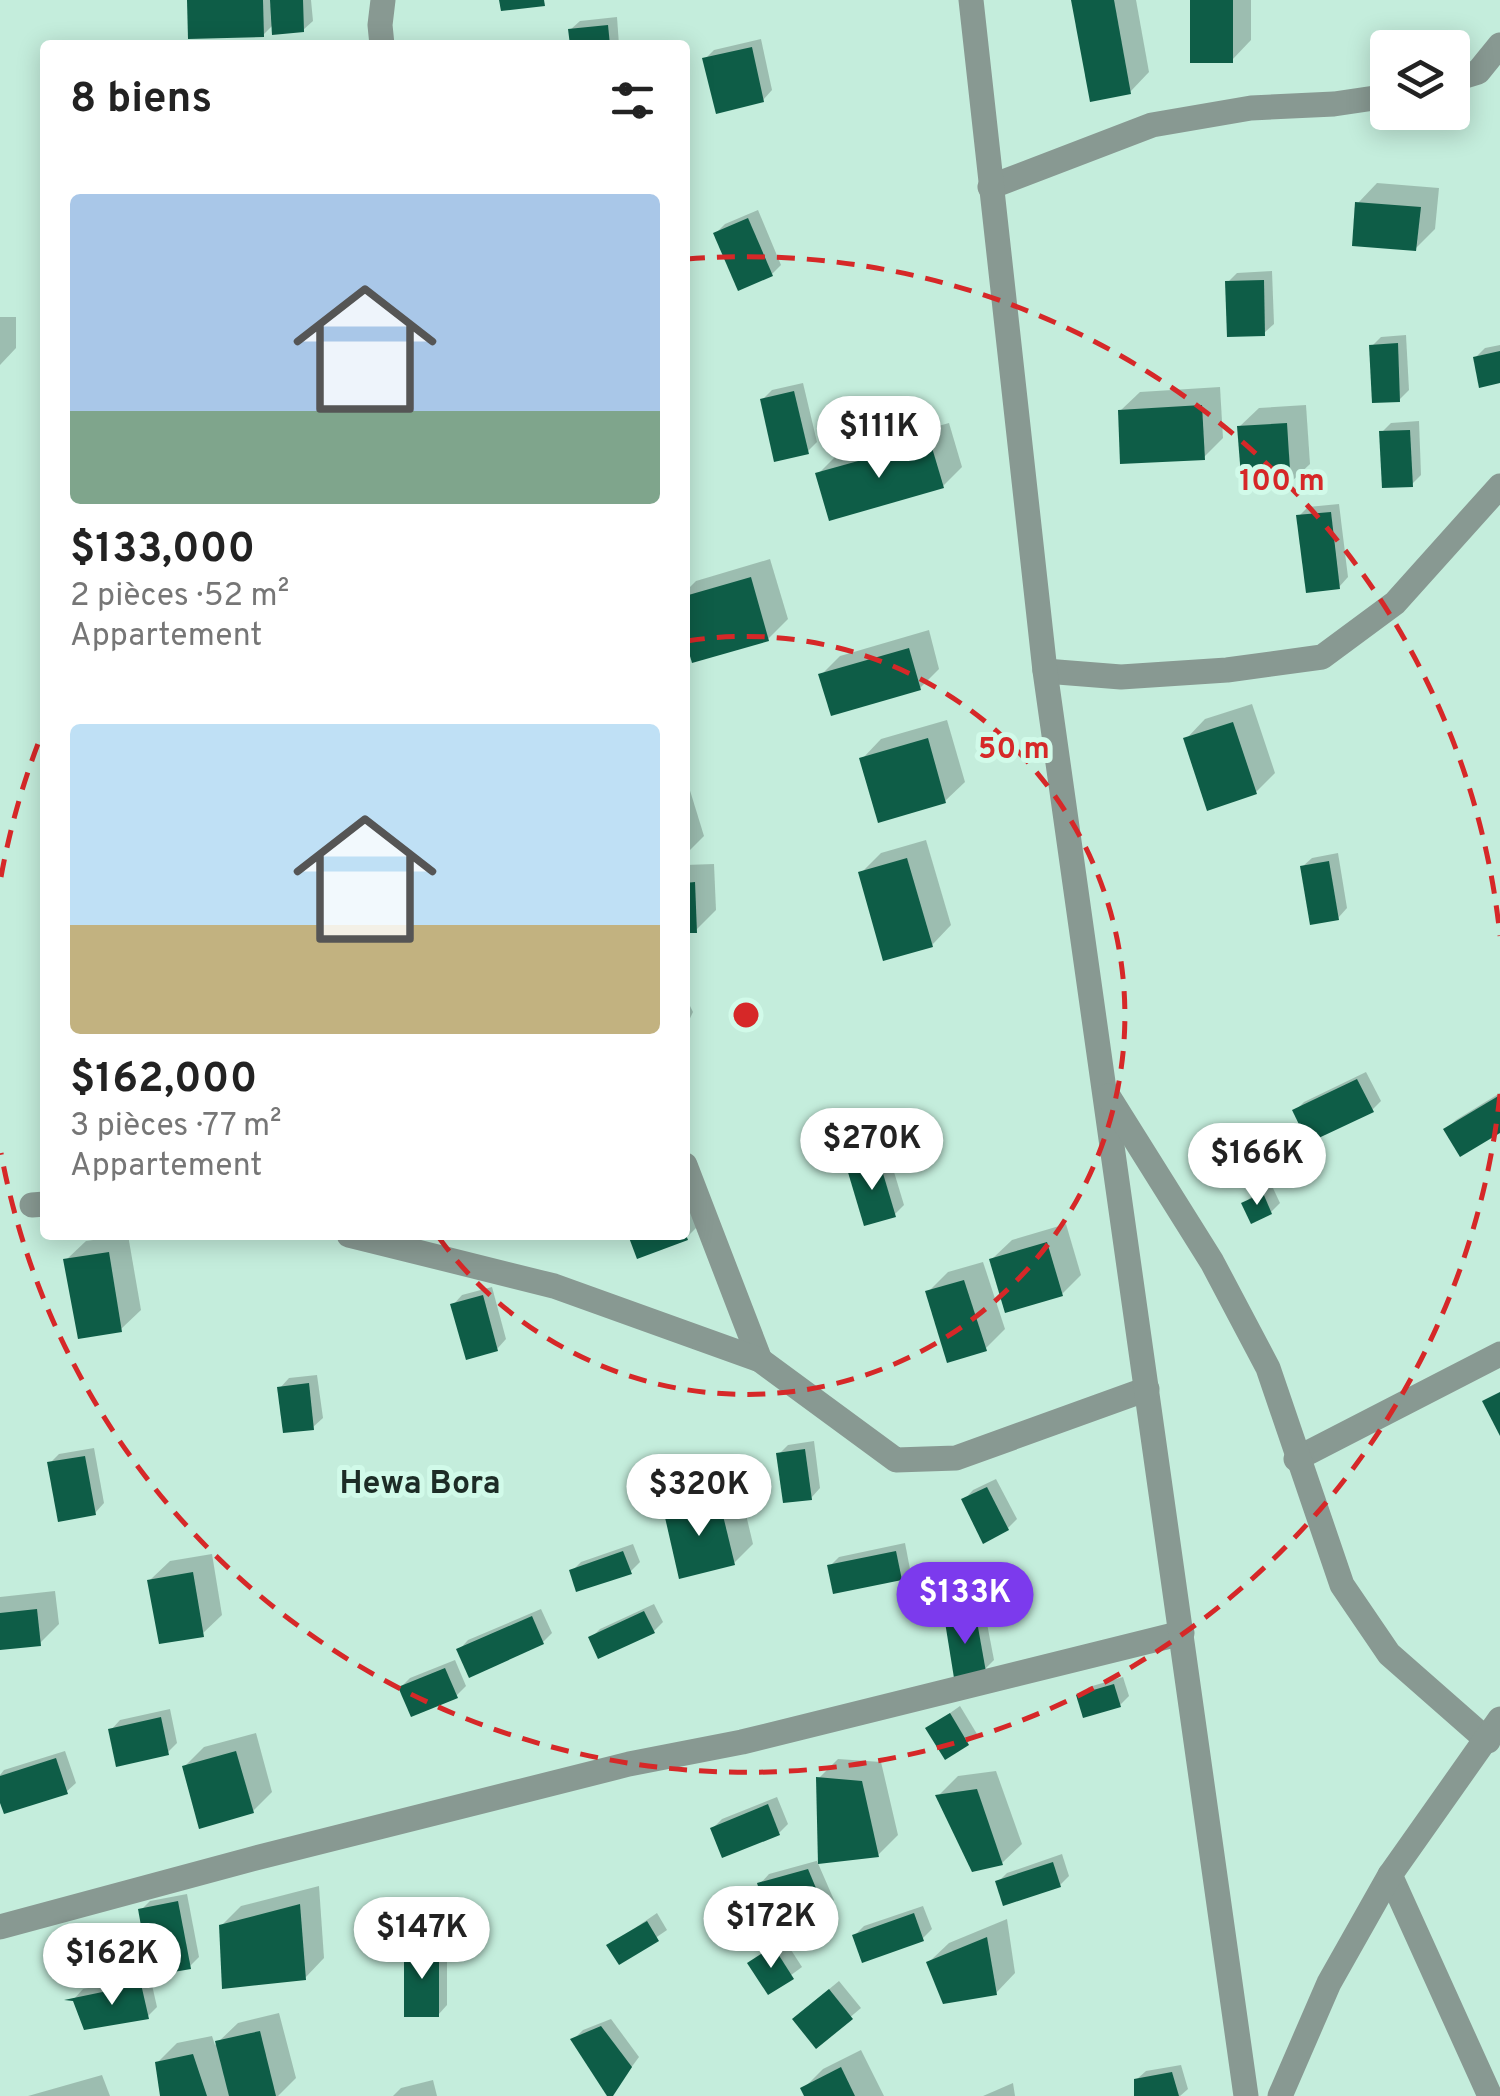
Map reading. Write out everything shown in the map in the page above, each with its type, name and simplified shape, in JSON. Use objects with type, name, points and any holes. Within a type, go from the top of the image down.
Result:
[{"type":"street","points":[[382,40],[383,0]]},
{"type":"street","points":[[971,0],[1044,671],[1246,2096]]},
{"type":"street","points":[[1470,74],[1478,72],[1500,45]]},
{"type":"street","points":[[990,186],[1152,126],[1251,108],[1370,99]]},
{"type":"street","points":[[1044,671],[1121,677],[1227,670],[1322,657],[1396,603],[1500,486]]},
{"type":"street","points":[[1101,1084],[1212,1262],[1268,1368],[1342,1585],[1389,1654],[1442,1698],[1496,1730],[1390,1876],[1329,1983],[1280,2096]]},
{"type":"street","points":[[690,1179],[760,1360]]},
{"type":"street","points":[[368,1240],[554,1286],[760,1360],[896,1460],[956,1458],[1147,1389]]},
{"type":"street","points":[[1296,1459],[1500,1354]]},
{"type":"street","points":[[0,1927],[629,1764],[742,1742],[1182,1633]]},
{"type":"street","points":[[1390,1876],[1490,2096]]},
{"type":"building","points":[[187,0],[263,0],[264,37],[188,39]]},
{"type":"building","points":[[270,0],[303,0],[304,32],[272,35]]},
{"type":"building","points":[[499,0],[544,0],[545,6],[501,11]]},
{"type":"building","points":[[1071,0],[1114,0],[1131,94],[1090,102]]},
{"type":"building","points":[[1190,0],[1233,0],[1233,63],[1190,63]]},
{"type":"building","points":[[608,25],[610,40],[569,40],[568,29]]},
{"type":"building","points":[[752,47],[764,102],[716,114],[702,58]]},
{"type":"building","points":[[1355,202],[1421,207],[1416,251],[1352,246]]},
{"type":"building","points":[[748,218],[773,276],[738,291],[713,233]]},
{"type":"building","points":[[1264,280],[1265,336],[1227,337],[1225,281]]},
{"type":"building","points":[[1398,343],[1400,402],[1372,403],[1369,345]]},
{"type":"building","points":[[1500,351],[1500,383],[1479,388],[1473,357]]},
{"type":"building","points":[[794,391],[809,454],[774,462],[760,399]]},
{"type":"building","points":[[1202,405],[1205,460],[1120,464],[1118,410]]},
{"type":"building","points":[[1287,423],[1291,486],[1242,489],[1237,426]]},
{"type":"building","points":[[1410,430],[1413,487],[1382,488],[1379,431]]},
{"type":"building","points":[[930,441],[944,488],[829,521],[815,473]]},
{"type":"building","points":[[1331,512],[1340,589],[1306,593],[1296,515]]},
{"type":"building","points":[[751,577],[769,641],[692,663],[690,595]]},
{"type":"building","points":[[909,648],[921,690],[831,716],[818,674]]},
{"type":"building","points":[[1233,722],[1257,794],[1207,811],[1183,738]]},
{"type":"building","points":[[928,738],[946,803],[878,823],[859,758]]},
{"type":"building","points":[[907,858],[933,947],[883,961],[858,872]]},
{"type":"building","points":[[1329,861],[1339,920],[1310,925],[1300,866]]},
{"type":"building","points":[[690,882],[695,882],[697,933],[690,933]]},
{"type":"building","points":[[1357,1079],[1374,1112],[1308,1143],[1292,1110]]},
{"type":"building","points":[[1500,1095],[1500,1133],[1460,1157],[1443,1129]]},
{"type":"building","points":[[879,1160],[896,1217],[864,1226],[847,1169]]},
{"type":"building","points":[[1263,1193],[1272,1214],[1251,1224],[1241,1203]]},
{"type":"building","points":[[630,1240],[688,1240],[637,1259]]},
{"type":"building","points":[[1047,1242],[1063,1296],[1005,1313],[989,1259]]},
{"type":"building","points":[[109,1252],[122,1332],[78,1339],[63,1259]]},
{"type":"building","points":[[964,1280],[987,1351],[947,1363],[925,1291]]},
{"type":"building","points":[[483,1295],[498,1351],[466,1360],[450,1304]]},
{"type":"building","points":[[309,1383],[314,1430],[283,1433],[277,1387]]},
{"type":"building","points":[[1500,1392],[1500,1436],[1482,1401]]},
{"type":"building","points":[[805,1449],[812,1500],[783,1503],[776,1453]]},
{"type":"building","points":[[85,1456],[96,1515],[58,1522],[47,1462]]},
{"type":"building","points":[[987,1487],[1009,1530],[983,1544],[961,1499]]},
{"type":"building","points":[[719,1499],[735,1565],[679,1579],[664,1513]]},
{"type":"building","points":[[623,1551],[632,1574],[576,1592],[569,1570]]},
{"type":"building","points":[[896,1551],[902,1580],[833,1594],[827,1565]]},
{"type":"building","points":[[193,1572],[204,1637],[159,1644],[147,1580]]},
{"type":"building","points":[[37,1609],[41,1646],[0,1650],[0,1613]]},
{"type":"building","points":[[644,1611],[655,1633],[598,1659],[588,1637]]},
{"type":"building","points":[[532,1616],[544,1644],[469,1678],[456,1649]]},
{"type":"building","points":[[976,1616],[986,1672],[954,1678],[945,1622]]},
{"type":"building","points":[[445,1668],[458,1698],[411,1717],[398,1687]]},
{"type":"building","points":[[1114,1684],[1121,1707],[1083,1718],[1076,1695]]},
{"type":"building","points":[[950,1713],[969,1745],[945,1760],[925,1728]]},
{"type":"building","points":[[161,1717],[169,1755],[116,1767],[108,1729]]},
{"type":"building","points":[[236,1751],[254,1813],[199,1829],[182,1766]]},
{"type":"building","points":[[56,1758],[68,1794],[4,1814],[0,1776]]},
{"type":"building","points":[[816,1777],[862,1781],[879,1857],[818,1864]]},
{"type":"building","points":[[977,1789],[1003,1865],[972,1872],[935,1795]]},
{"type":"building","points":[[768,1804],[780,1835],[722,1858],[710,1828]]},
{"type":"building","points":[[1053,1862],[1061,1887],[1003,1906],[995,1881]]},
{"type":"building","points":[[808,1869],[826,1912],[768,1917],[757,1883]]},
{"type":"building","points":[[178,1901],[191,1969],[150,1976],[138,1909]]},
{"type":"building","points":[[300,1904],[306,1980],[222,1989],[219,1925]]},
{"type":"building","points":[[914,1913],[924,1941],[862,1963],[852,1935]]},
{"type":"building","points":[[647,1921],[659,1941],[619,1965],[606,1945]]},
{"type":"building","points":[[987,1937],[997,1995],[943,2004],[926,1962]]},
{"type":"building","points":[[773,1946],[794,1979],[768,1995],[747,1963]]},
{"type":"building","points":[[404,1948],[439,1948],[439,2017],[404,2017]]},
{"type":"building","points":[[141,1984],[149,2019],[84,2030],[73,2001],[64,2000]]},
{"type":"building","points":[[829,1989],[853,2019],[816,2049],[792,2019]]},
{"type":"building","points":[[601,2026],[632,2067],[613,2096],[607,2096],[570,2039]]},
{"type":"building","points":[[260,2031],[276,2096],[229,2096],[215,2041]]},
{"type":"building","points":[[193,2054],[207,2096],[160,2096],[155,2062]]},
{"type":"building","points":[[841,2067],[855,2096],[804,2096],[800,2088]]},
{"type":"building","points":[[1172,2072],[1179,2096],[1134,2096],[1134,2079]]},
{"type":"district","name":"Hewa Bora","points":[[420,1482]]}]
